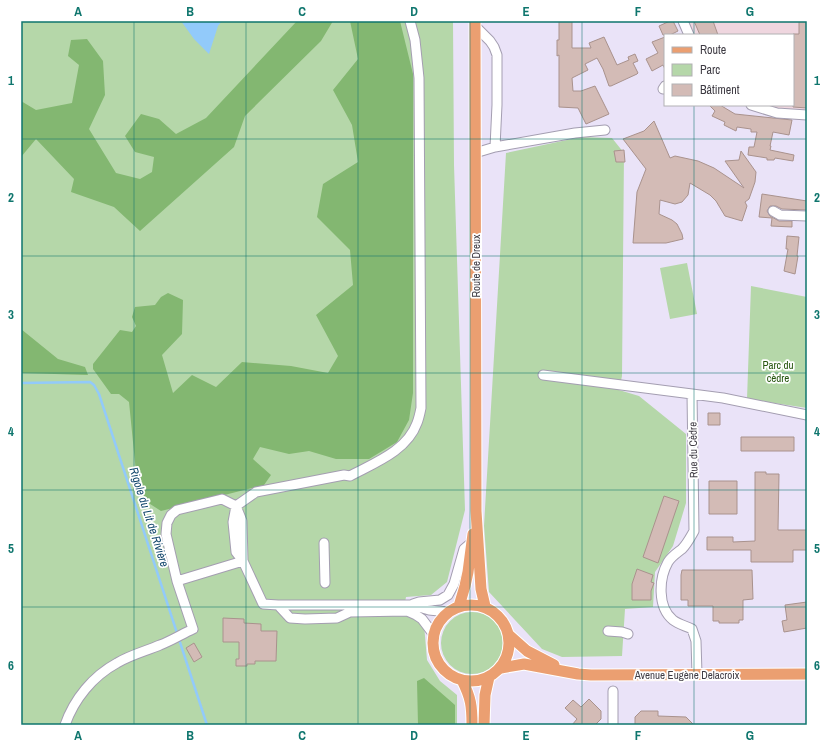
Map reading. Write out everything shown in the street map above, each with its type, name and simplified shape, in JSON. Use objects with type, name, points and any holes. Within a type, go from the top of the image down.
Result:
[{"type":"main road","name":"Route de Dreux","points":[[475,24],[476,511],[481,589],[485,606]]},
{"type":"main road","name":"Route de Dreux","points":[[459,606],[468,572],[476,511]]},
{"type":"main road","points":[[473,604],[485,606],[497,614],[505,623],[509,635],[510,646],[508,656],[501,668],[489,677],[476,681],[462,680],[452,676],[444,670],[437,661],[434,651],[434,635],[436,626],[448,612],[459,606],[473,604]]},
{"type":"main road","name":"Avenue Eugène Delacroix","points":[[509,635],[527,651],[568,671]]},
{"type":"main road","name":"Avenue Eugène Delacroix","points":[[501,668],[524,664],[591,675],[807,674]]},
{"type":"main road","points":[[484,725],[485,695],[489,677]]},
{"type":"main road","points":[[462,680],[470,696],[472,725]]},
{"type":"street","points":[[236,506],[256,492],[344,475],[350,476],[396,450],[407,440],[417,424],[421,408],[418,78],[415,40],[410,21]]},
{"type":"street","points":[[683,21],[689,34]]},
{"type":"street","points":[[475,24],[490,41],[497,55],[498,105],[495,147]]},
{"type":"street","points":[[754,106],[777,113],[807,115]]},
{"type":"street","points":[[475,153],[495,147],[575,133],[605,130]]},
{"type":"street","points":[[773,212],[780,215],[807,216]]},
{"type":"street","points":[[543,375],[723,398],[807,415]]},
{"type":"street","name":"Rue du Cèdre","points":[[692,394],[694,531],[689,541],[668,562],[662,583],[662,603],[666,612],[674,621],[692,630],[696,641],[697,674]]},
{"type":"street","points":[[65,725],[68,715],[80,695],[92,681],[117,662],[193,629],[177,581],[166,534],[166,523],[171,515],[177,510],[222,499],[236,506],[242,522],[243,561],[263,604],[278,606],[412,605],[429,610],[448,612]]},
{"type":"street","points":[[324,543],[325,583]]},
{"type":"street","points":[[412,605],[419,602],[440,600],[448,595],[454,584],[464,549],[472,543]]},
{"type":"street","points":[[177,581],[243,561]]},
{"type":"street","points":[[278,606],[290,618],[305,619],[337,618],[350,612],[407,611],[422,619],[434,635]]},
{"type":"street","points":[[608,631],[628,634]]},
{"type":"street","points":[[613,691],[613,725]]},
{"type":"shaded area","points":[[686,21],[807,21],[807,112],[778,110],[767,106],[794,106],[794,34],[692,34]]},
{"type":"green space","points":[[21,21],[453,21],[454,165],[465,510],[447,582],[431,595],[406,597],[403,614],[424,624],[427,660],[440,681],[457,695],[457,725],[21,725]]},
{"type":"green space","points":[[297,21],[333,21],[321,41],[245,116],[234,147],[140,231],[114,207],[71,192],[74,179],[36,139],[21,157],[21,101],[36,110],[72,103],[79,65],[68,56],[71,40],[87,39],[103,61],[105,95],[89,129],[116,173],[140,179],[152,172],[154,157],[135,152],[125,136],[141,114],[159,119],[176,134],[206,118]]},
{"type":"green space","points":[[350,21],[400,21],[413,74],[413,393],[409,420],[397,442],[369,459],[336,459],[309,451],[289,454],[260,447],[253,459],[271,475],[264,485],[161,511],[147,502],[137,482],[129,402],[119,394],[111,394],[93,369],[93,364],[120,330],[132,332],[136,326],[132,317],[135,307],[155,305],[161,297],[168,293],[183,300],[182,334],[162,355],[173,393],[192,375],[216,387],[242,362],[291,366],[328,373],[338,356],[316,315],[353,285],[350,250],[317,217],[323,184],[358,162],[352,125],[333,90],[358,59]]},
{"type":"green space","points":[[581,137],[612,138],[624,153],[622,376],[619,390],[639,396],[686,434],[686,503],[673,546],[655,572],[653,607],[625,609],[622,656],[562,657],[542,649],[489,592],[484,526],[506,153]]},
{"type":"green space","points":[[687,263],[697,314],[670,319],[660,268]]},
{"type":"green space","name":"Parc du cèdre","points":[[751,286],[807,297],[807,408],[747,399]]},
{"type":"green space","points":[[21,329],[58,359],[85,367],[88,375],[21,373]]},
{"type":"green space","points":[[466,612],[478,612],[494,621],[501,631],[503,643],[501,655],[494,665],[478,674],[466,674],[455,669],[446,660],[441,649],[441,637],[446,626],[455,617]]},
{"type":"green space","points":[[424,678],[455,705],[455,725],[418,725],[417,681]]},
{"type":"water","points":[[181,21],[222,21],[218,26],[209,54],[194,39]]},
{"type":"building","points":[[559,21],[572,21],[572,48],[591,48],[589,43],[604,37],[617,65],[629,60],[628,57],[635,54],[638,61],[633,63],[638,73],[637,74],[611,86],[609,86],[597,58],[585,64],[588,70],[572,78],[573,91],[581,91],[595,86],[609,114],[586,124],[578,108],[559,107],[559,55],[557,56],[557,40],[559,40]]},
{"type":"building","points":[[673,21],[678,31],[672,34],[663,35],[659,26]]},
{"type":"building","points":[[694,21],[713,21],[718,34],[700,34]]},
{"type":"building","points":[[799,21],[807,21],[807,108],[793,107],[794,34],[799,34]]},
{"type":"building","points":[[664,37],[664,67],[663,65],[652,71],[646,59],[658,53],[652,42]]},
{"type":"building","points":[[710,106],[722,106],[735,114],[792,120],[789,135],[773,132],[770,150],[794,155],[793,161],[775,158],[774,160],[767,160],[767,158],[748,155],[749,147],[754,147],[757,132],[751,132],[751,129],[737,127],[736,131],[724,125],[725,122],[712,116],[715,111]]},
{"type":"building","points":[[654,121],[670,158],[675,156],[698,161],[714,168],[744,188],[725,161],[739,160],[741,151],[756,172],[755,182],[749,199],[745,202],[747,206],[742,221],[725,216],[716,201],[710,195],[690,183],[688,195],[682,202],[675,204],[660,200],[659,214],[677,224],[683,239],[666,243],[633,243],[637,192],[646,169],[623,139],[644,131]]},
{"type":"building","points":[[624,150],[625,162],[616,162],[614,151]]},
{"type":"building","points":[[762,194],[807,201],[807,210],[782,209],[776,206],[770,206],[767,211],[770,216],[779,221],[792,221],[792,227],[771,226],[772,218],[759,217]]},
{"type":"building","points":[[787,236],[799,237],[795,274],[784,271],[788,249],[786,249]]},
{"type":"building","points":[[708,413],[720,413],[720,425],[708,425]]},
{"type":"building","points":[[741,437],[794,437],[794,451],[741,451]]},
{"type":"building","points":[[755,472],[779,474],[778,530],[807,530],[807,550],[793,550],[793,562],[751,562],[751,550],[707,550],[707,537],[733,537],[733,542],[755,541]]},
{"type":"building","points":[[709,481],[737,481],[737,514],[709,514]]},
{"type":"building","points":[[664,496],[679,501],[658,563],[643,557]]},
{"type":"building","points":[[637,569],[653,575],[651,582],[654,583],[651,591],[651,600],[632,600],[632,584]]},
{"type":"building","points":[[682,570],[752,570],[753,599],[743,600],[743,620],[739,620],[739,623],[719,623],[719,621],[713,621],[713,606],[688,606],[688,600],[681,600]]},
{"type":"building","points":[[807,602],[807,628],[784,632],[782,621],[787,620],[785,605]]},
{"type":"building","points":[[223,618],[244,619],[244,623],[261,624],[261,631],[277,631],[276,661],[255,661],[255,664],[236,666],[236,659],[239,659],[239,642],[223,642]]},
{"type":"building","points":[[194,643],[202,657],[194,662],[186,648]]},
{"type":"building","points":[[589,699],[601,711],[601,719],[595,725],[572,725],[577,719],[565,708],[573,700],[581,707]]},
{"type":"building","points":[[641,711],[658,711],[658,716],[686,717],[694,725],[635,725],[635,717]]},
{"type":"waterway","name":"Rigole du Lit de Rivière","points":[[21,383],[90,382],[94,385],[99,394],[207,725]]}]
